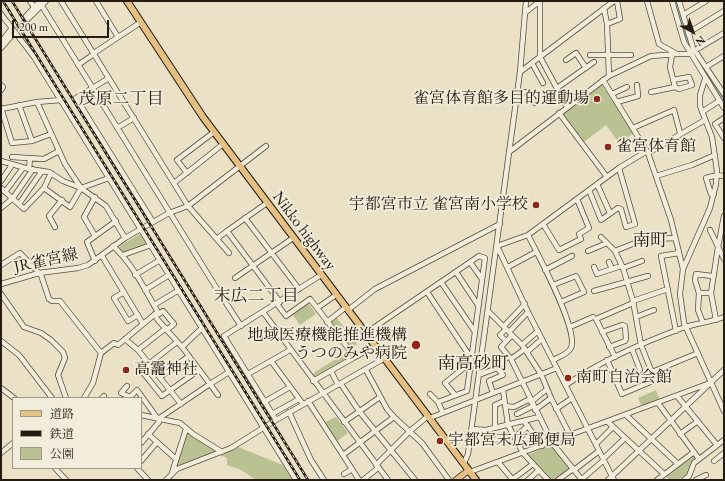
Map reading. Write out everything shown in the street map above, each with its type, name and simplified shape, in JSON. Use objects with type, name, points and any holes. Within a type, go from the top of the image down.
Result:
[{"type":"highway","name":"Nikko highway","points":[[128,1],[214,132],[476,480]]},
{"type":"main road","points":[[456,480],[470,471]]},
{"type":"street","points":[[30,1],[34,7]]},
{"type":"street","points":[[42,3],[28,19],[26,16],[34,7],[42,3],[46,1]]},
{"type":"street","points":[[61,1],[188,206],[218,238],[229,253]]},
{"type":"street","points":[[96,1],[118,37]]},
{"type":"street","points":[[464,463],[468,454],[472,429],[518,92],[526,1]]},
{"type":"street","points":[[526,12],[540,1]]},
{"type":"street","points":[[540,1],[540,57],[567,107]]},
{"type":"street","points":[[520,72],[614,1]]},
{"type":"street","points":[[607,24],[620,19],[617,1]]},
{"type":"street","points":[[647,1],[658,44],[674,54]]},
{"type":"street","points":[[672,1],[684,42],[724,108]]},
{"type":"street","points":[[679,1],[692,53],[706,67],[724,94]]},
{"type":"street","points":[[683,15],[706,1]]},
{"type":"street","points":[[30,14],[42,3]]},
{"type":"street","points":[[42,3],[78,65],[169,213],[241,326]]},
{"type":"street","points":[[604,8],[607,24],[609,76]]},
{"type":"street","points":[[688,33],[724,11]]},
{"type":"street","points":[[1,14],[13,32],[34,57],[296,480]]},
{"type":"street","points":[[78,65],[141,22]]},
{"type":"street","points":[[1,42],[13,32]]},
{"type":"street","points":[[1,47],[13,32]]},
{"type":"street","points":[[509,152],[609,76],[651,56],[692,53],[724,33]]},
{"type":"street","points":[[566,60],[576,53],[586,68]]},
{"type":"street","points":[[674,54],[670,67],[675,87]]},
{"type":"street","points":[[590,55],[631,55]]},
{"type":"street","points":[[706,67],[724,57]]},
{"type":"street","points":[[557,88],[594,62]]},
{"type":"street","points":[[532,63],[543,83]]},
{"type":"street","points":[[650,92],[675,87],[679,89],[692,85],[689,77],[673,80]]},
{"type":"street","points":[[109,78],[76,98],[153,222]]},
{"type":"street","points":[[705,78],[700,95],[702,112],[710,128],[717,175],[714,194],[681,276],[681,302],[686,327],[724,412]]},
{"type":"street","points":[[603,80],[648,152],[683,269]]},
{"type":"street","points":[[1,85],[3,88],[1,90]]},
{"type":"street","points":[[616,102],[638,96],[638,85]]},
{"type":"street","points":[[612,94],[627,87]]},
{"type":"street","points":[[518,92],[526,92],[535,103]]},
{"type":"street","points":[[51,134],[32,141],[12,143],[1,108],[61,100]]},
{"type":"street","points":[[702,112],[720,101]]},
{"type":"street","points":[[37,102],[59,151],[81,188]]},
{"type":"street","points":[[19,105],[32,141]]},
{"type":"street","points":[[633,128],[674,110],[680,133]]},
{"type":"street","points":[[560,113],[608,177]]},
{"type":"street","points":[[117,128],[134,118]]},
{"type":"street","points":[[710,128],[724,118]]},
{"type":"street","points":[[497,246],[528,235],[619,168],[705,120]]},
{"type":"street","points":[[715,124],[724,138]]},
{"type":"street","points":[[186,173],[177,160],[214,132]]},
{"type":"street","points":[[174,183],[223,144]]},
{"type":"street","name":"JR雀宮線","points":[[1,284],[39,273],[78,268],[95,260],[113,246],[140,229],[169,213],[188,206],[266,146]]},
{"type":"street","points":[[12,157],[44,159],[59,151]]},
{"type":"street","points":[[656,176],[715,156]]},
{"type":"street","points":[[1,208],[13,198],[31,169],[30,158]]},
{"type":"street","points":[[1,161],[23,168],[51,173],[96,197],[106,206],[125,238]]},
{"type":"street","points":[[1,181],[12,165]]},
{"type":"street","points":[[5,192],[23,168]]},
{"type":"street","points":[[589,190],[601,220],[618,208],[621,210],[626,227],[635,224],[619,168]]},
{"type":"street","points":[[19,204],[42,171]]},
{"type":"street","points":[[1,188],[24,209],[44,188],[51,173]]},
{"type":"street","points":[[714,194],[711,194],[706,178],[717,175],[724,176]]},
{"type":"street","points":[[44,188],[70,206],[81,188],[109,178]]},
{"type":"street","points":[[597,184],[610,213]]},
{"type":"street","points":[[95,236],[84,217],[96,197]]},
{"type":"street","points":[[55,226],[49,216],[62,200]]},
{"type":"street","points":[[543,224],[559,250],[581,239],[579,234],[588,228],[577,200]]},
{"type":"street","points":[[218,238],[267,203]]},
{"type":"street","points":[[716,320],[711,293],[712,276],[724,216]]},
{"type":"street","points":[[245,218],[300,289]]},
{"type":"street","points":[[95,260],[87,242],[116,221]]},
{"type":"street","points":[[327,322],[375,289],[500,224]]},
{"type":"street","points":[[710,230],[724,258]]},
{"type":"street","points":[[227,231],[286,316],[310,300],[355,357]]},
{"type":"street","points":[[528,235],[561,302],[570,327],[572,342],[569,352],[553,360]]},
{"type":"street","points":[[601,237],[615,251],[622,267],[633,302],[641,345],[655,380]]},
{"type":"street","points":[[235,278],[293,238]]},
{"type":"street","points":[[656,239],[674,238]]},
{"type":"street","points":[[615,251],[640,241]]},
{"type":"street","points":[[588,251],[607,243]]},
{"type":"street","points":[[124,255],[151,245]]},
{"type":"street","points":[[113,246],[124,255],[154,305],[157,314],[166,329],[182,347],[218,395]]},
{"type":"street","points":[[497,246],[528,312],[596,444],[611,479],[638,451],[724,370]]},
{"type":"street","points":[[508,267],[536,252]]},
{"type":"street","points":[[1,265],[20,253],[39,273],[49,299],[52,301],[60,301],[101,353]]},
{"type":"street","points":[[676,331],[661,256],[679,253]]},
{"type":"street","points":[[102,256],[143,324]]},
{"type":"street","points":[[366,333],[479,256],[485,258],[467,390]]},
{"type":"street","points":[[545,270],[572,256]]},
{"type":"street","points":[[136,275],[160,260]]},
{"type":"street","points":[[594,267],[598,274],[642,261]]},
{"type":"street","points":[[470,262],[482,279]]},
{"type":"street","points":[[609,262],[612,269]]},
{"type":"street","points":[[456,272],[478,305]]},
{"type":"street","points":[[703,323],[698,310],[699,294],[695,280],[696,274],[712,276]]},
{"type":"street","points":[[145,290],[169,275]]},
{"type":"street","points":[[276,420],[224,336],[321,275]]},
{"type":"street","points":[[552,285],[576,276],[584,292],[561,302]]},
{"type":"street","points":[[594,291],[628,283],[648,276]]},
{"type":"street","points":[[441,282],[475,332]]},
{"type":"street","points":[[615,357],[609,348],[596,319],[633,302],[668,289]]},
{"type":"street","points":[[154,305],[179,290]]},
{"type":"street","points":[[124,292],[114,298],[128,321],[138,315]]},
{"type":"street","points":[[427,292],[471,358]]},
{"type":"street","points":[[699,294],[711,293]]},
{"type":"street","points":[[1,294],[24,327],[41,333],[51,340],[63,352],[65,358],[58,375],[66,397]]},
{"type":"street","points":[[317,308],[336,294]]},
{"type":"street","points":[[525,304],[508,330],[506,341],[501,347],[510,358],[552,442],[582,480],[625,438]]},
{"type":"street","points":[[636,317],[654,310]]},
{"type":"street","points":[[85,397],[93,383],[101,353],[114,344],[118,345],[143,324],[163,311],[174,324],[138,350]]},
{"type":"street","points":[[488,311],[525,348],[541,374],[556,410],[564,420],[570,435]]},
{"type":"street","points":[[263,312],[322,394],[388,480]]},
{"type":"street","points":[[506,341],[500,335],[508,330],[528,312]]},
{"type":"street","points":[[570,327],[593,317]]},
{"type":"street","points":[[566,385],[607,360],[641,345],[686,327],[724,317]]},
{"type":"street","points":[[602,332],[622,325],[625,326],[625,341],[609,348]]},
{"type":"street","points":[[182,347],[202,328]]},
{"type":"street","points":[[525,348],[538,331]]},
{"type":"street","points":[[125,339],[138,350],[181,404]]},
{"type":"street","points":[[479,376],[497,368],[525,348],[542,339]]},
{"type":"street","points":[[1,341],[19,355],[51,397]]},
{"type":"street","points":[[177,342],[141,370],[162,396],[199,370]]},
{"type":"street","points":[[313,381],[375,346]]},
{"type":"street","points":[[632,349],[640,370]]},
{"type":"street","points":[[248,374],[290,350]]},
{"type":"street","points":[[652,372],[698,353]]},
{"type":"street","points":[[160,377],[189,356]]},
{"type":"street","points":[[166,480],[177,469],[222,452],[308,401],[366,370],[385,358]]},
{"type":"street","points":[[607,360],[622,394],[667,375]]},
{"type":"street","points":[[271,361],[303,404]]},
{"type":"street","points":[[454,395],[445,383],[470,363]]},
{"type":"street","points":[[493,394],[488,381],[503,375],[497,368]]},
{"type":"street","points":[[363,480],[410,432],[429,417],[493,394],[557,368]]},
{"type":"street","points":[[366,370],[380,397],[394,417],[422,443],[449,480]]},
{"type":"street","points":[[331,371],[359,411],[415,480]]},
{"type":"street","points":[[142,442],[158,422],[158,419],[229,372]]},
{"type":"street","points":[[470,471],[524,453],[710,383]]},
{"type":"street","points":[[127,386],[121,393],[128,397]]},
{"type":"street","points":[[264,402],[290,387]]},
{"type":"street","points":[[1,388],[13,397]]},
{"type":"street","points":[[131,397],[137,390],[158,419]]},
{"type":"street","points":[[438,402],[467,390],[477,392]]},
{"type":"street","points":[[503,390],[508,425],[524,453],[548,480]]},
{"type":"street","points":[[517,414],[532,404],[547,390]]},
{"type":"street","points":[[689,391],[695,394],[695,398]]},
{"type":"street","points":[[430,394],[438,402],[443,413]]},
{"type":"street","points":[[677,396],[717,445]]},
{"type":"street","points":[[344,422],[380,397]]},
{"type":"street","points":[[495,428],[495,405],[505,404],[514,407],[532,404],[551,398]]},
{"type":"street","points":[[556,410],[572,398]]},
{"type":"street","points":[[272,414],[299,399]]},
{"type":"street","points":[[308,401],[359,480]]},
{"type":"street","points":[[658,403],[699,459]]},
{"type":"street","points":[[289,412],[311,460],[324,480]]},
{"type":"street","points":[[142,415],[180,423],[186,429],[222,452]]},
{"type":"street","points":[[626,415],[678,464]]},
{"type":"street","points":[[343,455],[394,417]]},
{"type":"street","points":[[472,429],[495,428],[539,417]]},
{"type":"street","points":[[524,421],[542,446]]},
{"type":"street","points":[[680,434],[698,421]]},
{"type":"street","points":[[608,422],[664,474]]},
{"type":"street","points":[[489,429],[491,441],[514,436],[528,426]]},
{"type":"street","points":[[596,444],[613,427]]},
{"type":"street","points":[[172,473],[186,429]]},
{"type":"street","points":[[519,445],[533,433]]},
{"type":"street","points":[[148,434],[176,459]]},
{"type":"street","points":[[686,479],[691,467],[724,440]]},
{"type":"street","points":[[142,460],[157,442]]},
{"type":"street","points":[[1,453],[12,444]]},
{"type":"street","points":[[558,480],[599,451]]},
{"type":"street","points":[[657,480],[694,452]]},
{"type":"street","points":[[714,461],[724,453]]},
{"type":"street","points":[[498,462],[513,480],[533,464]]},
{"type":"street","points":[[56,469],[66,480]]},
{"type":"street","points":[[138,469],[148,480]]},
{"type":"street","points":[[344,474],[352,469]]},
{"type":"street","points":[[528,480],[539,470]]},
{"type":"street","points":[[696,480],[706,475]]},
{"type":"green space","name":"雀宮体育館多目的運動場","points":[[602,85],[634,133],[619,143],[606,125],[584,142],[563,114]]},
{"type":"green space","points":[[140,234],[147,245],[124,254],[119,248],[121,245]]},
{"type":"green space","points":[[308,303],[316,314],[300,325],[292,314]]},
{"type":"green space","points":[[336,317],[357,344],[351,350],[329,323]]},
{"type":"green space","points":[[348,351],[351,357],[315,378],[312,374]]},
{"type":"green space","points":[[656,390],[660,400],[642,407],[638,398]]},
{"type":"green space","points":[[336,417],[348,433],[336,442],[323,423]]},
{"type":"green space","points":[[186,431],[219,451],[175,468]]},
{"type":"green space","points":[[551,445],[571,468],[556,480],[550,480],[527,455]]},
{"type":"green space","points":[[238,447],[283,465],[293,480],[256,480],[241,470],[227,465],[227,458],[220,455]]},
{"type":"green space","points":[[694,454],[698,458],[687,474],[680,479],[669,480],[666,476]]},
{"type":"waterway","points":[[675,1],[691,52]]},
{"type":"waterway","points":[[706,75],[724,102]]},
{"type":"tunnel","points":[[12,33],[29,15]]},
{"type":"railway","points":[[3,1],[300,480]]},
{"type":"railway","points":[[12,1],[308,480]]},
{"type":"place","name":"雀宮体育館多目的運動場","points":[[597,99]]},
{"type":"place","name":"雀宮体育館","points":[[608,147]]},
{"type":"place","name":"宇都宮市立 雀宮南小学校","points":[[536,205]]},
{"type":"place","name":"地域医療機能推進機構 うつのみや病院","points":[[416,345]]},
{"type":"place","name":"高靇神社","points":[[126,370]]},
{"type":"place","name":"南町自治会館","points":[[568,378]]},
{"type":"place","name":"宇都宮末広郵便局","points":[[440,441]]},
{"type":"district","name":"茂原二丁目","points":[[121,99]]},
{"type":"district","name":"南町","points":[[650,241]]},
{"type":"district","name":"末広二丁目","points":[[256,296]]},
{"type":"district","name":"南高砂町","points":[[473,364]]}]
